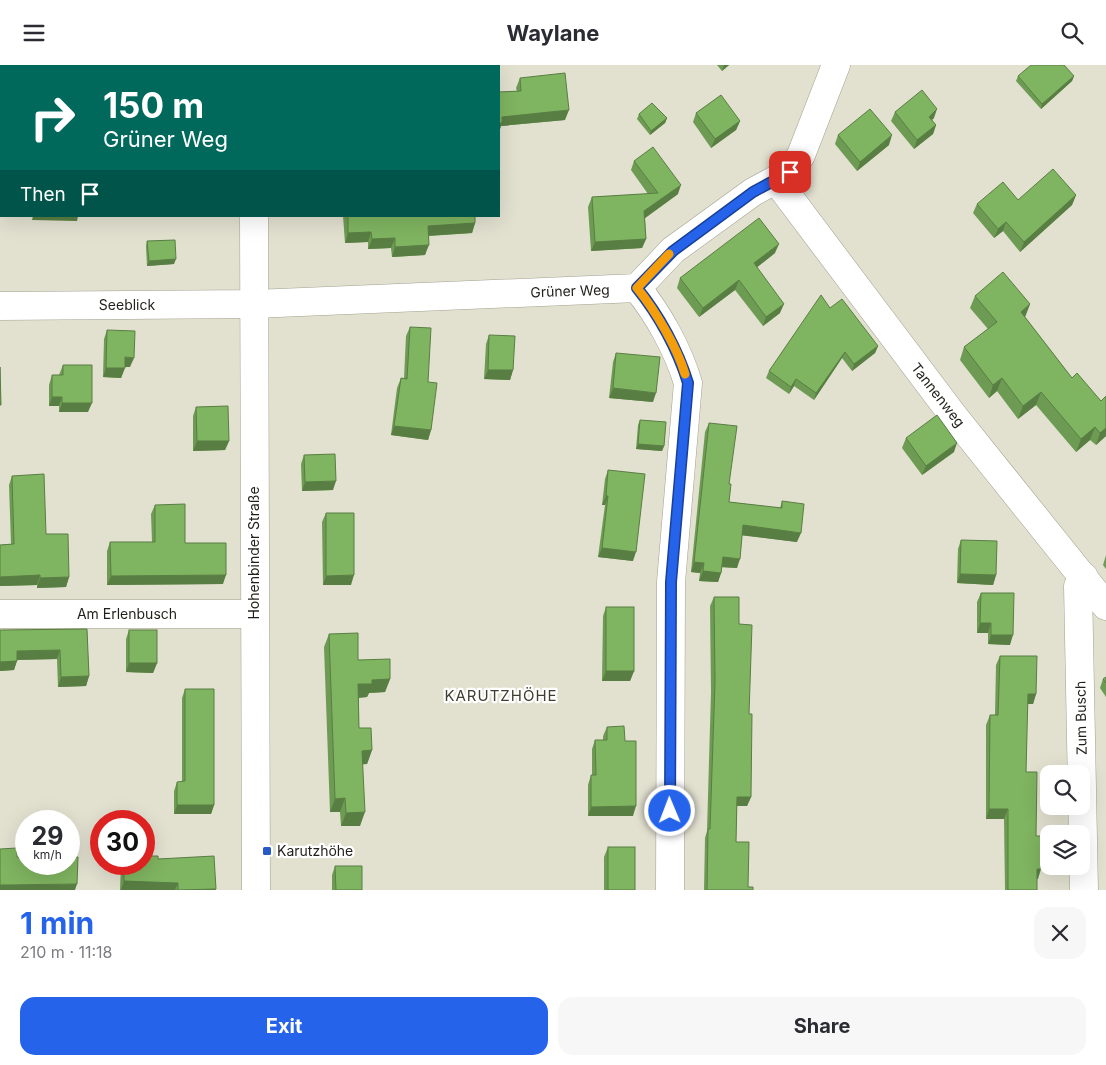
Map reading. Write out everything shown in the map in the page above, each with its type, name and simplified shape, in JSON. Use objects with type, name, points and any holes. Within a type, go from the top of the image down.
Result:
[{"type":"street","points":[[670,890],[671,582],[688,383],[682,363],[646,299],[637,288],[673,251],[753,192],[790,172],[801,155],[836,65]]},
{"type":"street","name":"Tannenweg","points":[[776,180],[946,406],[1106,606]]},
{"type":"street","name":"Hohenbinder Straße","points":[[254,217],[256,890]]},
{"type":"street","name":"Grüner Weg","points":[[254,304],[637,288]]},
{"type":"street","name":"Seeblick","points":[[0,306],[254,304]]},
{"type":"street","name":"Zum Busch","points":[[1084,577],[1078,586],[1084,890]]},
{"type":"street","name":"Am Erlenbusch","points":[[0,614],[254,614]]},
{"type":"building","points":[[1031,65],[1064,65],[1074,76],[1042,104],[1018,76]]},
{"type":"building","points":[[565,73],[569,110],[502,117],[502,123],[500,123],[500,92],[521,91],[520,78]]},
{"type":"building","points":[[922,90],[937,109],[929,117],[936,125],[917,140],[895,112]]},
{"type":"building","points":[[721,95],[740,121],[715,139],[696,113]]},
{"type":"building","points":[[652,103],[667,118],[651,131],[639,114]]},
{"type":"building","points":[[870,109],[892,135],[860,162],[838,135]]},
{"type":"building","points":[[653,147],[681,185],[644,211],[646,239],[595,242],[592,197],[658,193],[634,161]]},
{"type":"building","points":[[1053,169],[1076,195],[1024,242],[1006,222],[998,229],[977,204],[1003,182],[1018,200]]},
{"type":"building","points":[[348,217],[475,217],[475,223],[428,226],[429,245],[395,247],[395,238],[372,239],[371,232],[348,233]]},
{"type":"building","points":[[759,218],[779,244],[754,263],[784,304],[766,317],[739,280],[703,308],[680,278]]},
{"type":"building","points":[[175,240],[176,259],[149,261],[147,241]]},
{"type":"building","points":[[1003,272],[1030,304],[1021,312],[1072,378],[1077,373],[1101,401],[1106,396],[1106,428],[1100,433],[1095,427],[1081,439],[1041,392],[1023,406],[1002,378],[993,385],[964,347],[997,322],[975,296]]},
{"type":"building","points":[[821,295],[830,308],[842,299],[878,346],[854,364],[845,352],[816,393],[796,379],[791,387],[769,371]]},
{"type":"building","points":[[410,327],[431,328],[428,382],[437,383],[431,430],[394,426],[401,378],[407,379]]},
{"type":"building","points":[[107,330],[135,331],[134,358],[125,357],[125,368],[106,368]]},
{"type":"building","points":[[489,335],[515,336],[513,370],[488,370]]},
{"type":"building","points":[[616,353],[660,357],[656,393],[613,388]]},
{"type":"building","points":[[63,365],[92,365],[92,403],[62,403],[62,397],[52,397],[52,375],[63,375]]},
{"type":"building","points":[[0,367],[1,405],[0,405]]},
{"type":"building","points":[[228,406],[229,441],[197,441],[196,407]]},
{"type":"building","points":[[937,415],[957,443],[926,466],[906,438]]},
{"type":"building","points":[[640,420],[666,422],[664,446],[638,444]]},
{"type":"building","points":[[709,423],[737,426],[729,484],[731,484],[729,502],[782,508],[782,501],[804,504],[801,533],[743,525],[740,559],[723,557],[721,573],[703,571],[704,563],[694,562]]},
{"type":"building","points":[[335,454],[336,481],[305,482],[304,455]]},
{"type":"building","points":[[608,470],[645,474],[636,552],[602,548],[608,496],[606,496]]},
{"type":"building","points":[[44,474],[46,534],[68,534],[69,577],[40,578],[40,575],[0,577],[0,545],[14,544],[12,476]]},
{"type":"building","points":[[185,504],[185,543],[226,543],[226,575],[111,576],[110,542],[155,542],[155,505]]},
{"type":"building","points":[[326,513],[354,513],[354,575],[326,576]]},
{"type":"building","points":[[961,540],[997,541],[996,575],[960,574]]},
{"type":"building","points":[[981,593],[1014,593],[1013,635],[991,635],[991,623],[980,623]]},
{"type":"building","points":[[714,597],[739,597],[739,624],[752,625],[749,714],[752,714],[751,797],[737,797],[736,842],[749,842],[748,887],[753,887],[753,890],[707,890],[715,682]]},
{"type":"building","points":[[606,607],[634,607],[634,671],[606,671]]},
{"type":"building","points":[[87,629],[89,676],[61,677],[60,650],[17,651],[17,661],[0,662],[0,630]]},
{"type":"building","points":[[129,630],[157,630],[157,663],[129,663]]},
{"type":"building","points":[[358,633],[358,660],[390,659],[390,679],[372,680],[372,684],[358,684],[359,728],[371,728],[372,750],[362,751],[365,812],[346,813],[345,798],[335,799],[329,634]]},
{"type":"building","points":[[1000,656],[1037,656],[1036,694],[1028,694],[1026,772],[1037,772],[1036,836],[1040,836],[1040,869],[1037,869],[1037,890],[1008,890],[1008,809],[989,809],[990,715],[998,715]]},
{"type":"building","points":[[185,689],[214,689],[214,805],[177,805],[177,782],[185,781]]},
{"type":"building","points":[[624,726],[625,741],[636,741],[636,806],[591,807],[591,775],[596,775],[595,740],[607,740],[607,727]]},
{"type":"building","points":[[608,847],[635,847],[635,890],[608,890]]},
{"type":"building","points":[[15,848],[15,875],[77,875],[77,884],[0,885],[0,849]]},
{"type":"building","points":[[155,856],[158,856],[158,859],[214,856],[216,889],[178,890],[178,883],[124,881],[124,875],[155,875]]},
{"type":"building","points":[[335,866],[362,866],[362,890],[336,890]]},
{"type":"slow traffic","points":[[669,254],[637,288],[646,299],[682,363],[685,374]]},
{"type":"place","name":"Karutzhöhe","points":[[267,851]]},
{"type":"district","name":"KARUTZHÖHE","points":[[501,696]]},
{"type":"route","points":[[670,811],[671,582],[688,383],[682,363],[646,299],[637,288],[673,251],[753,192],[790,172]]}]
